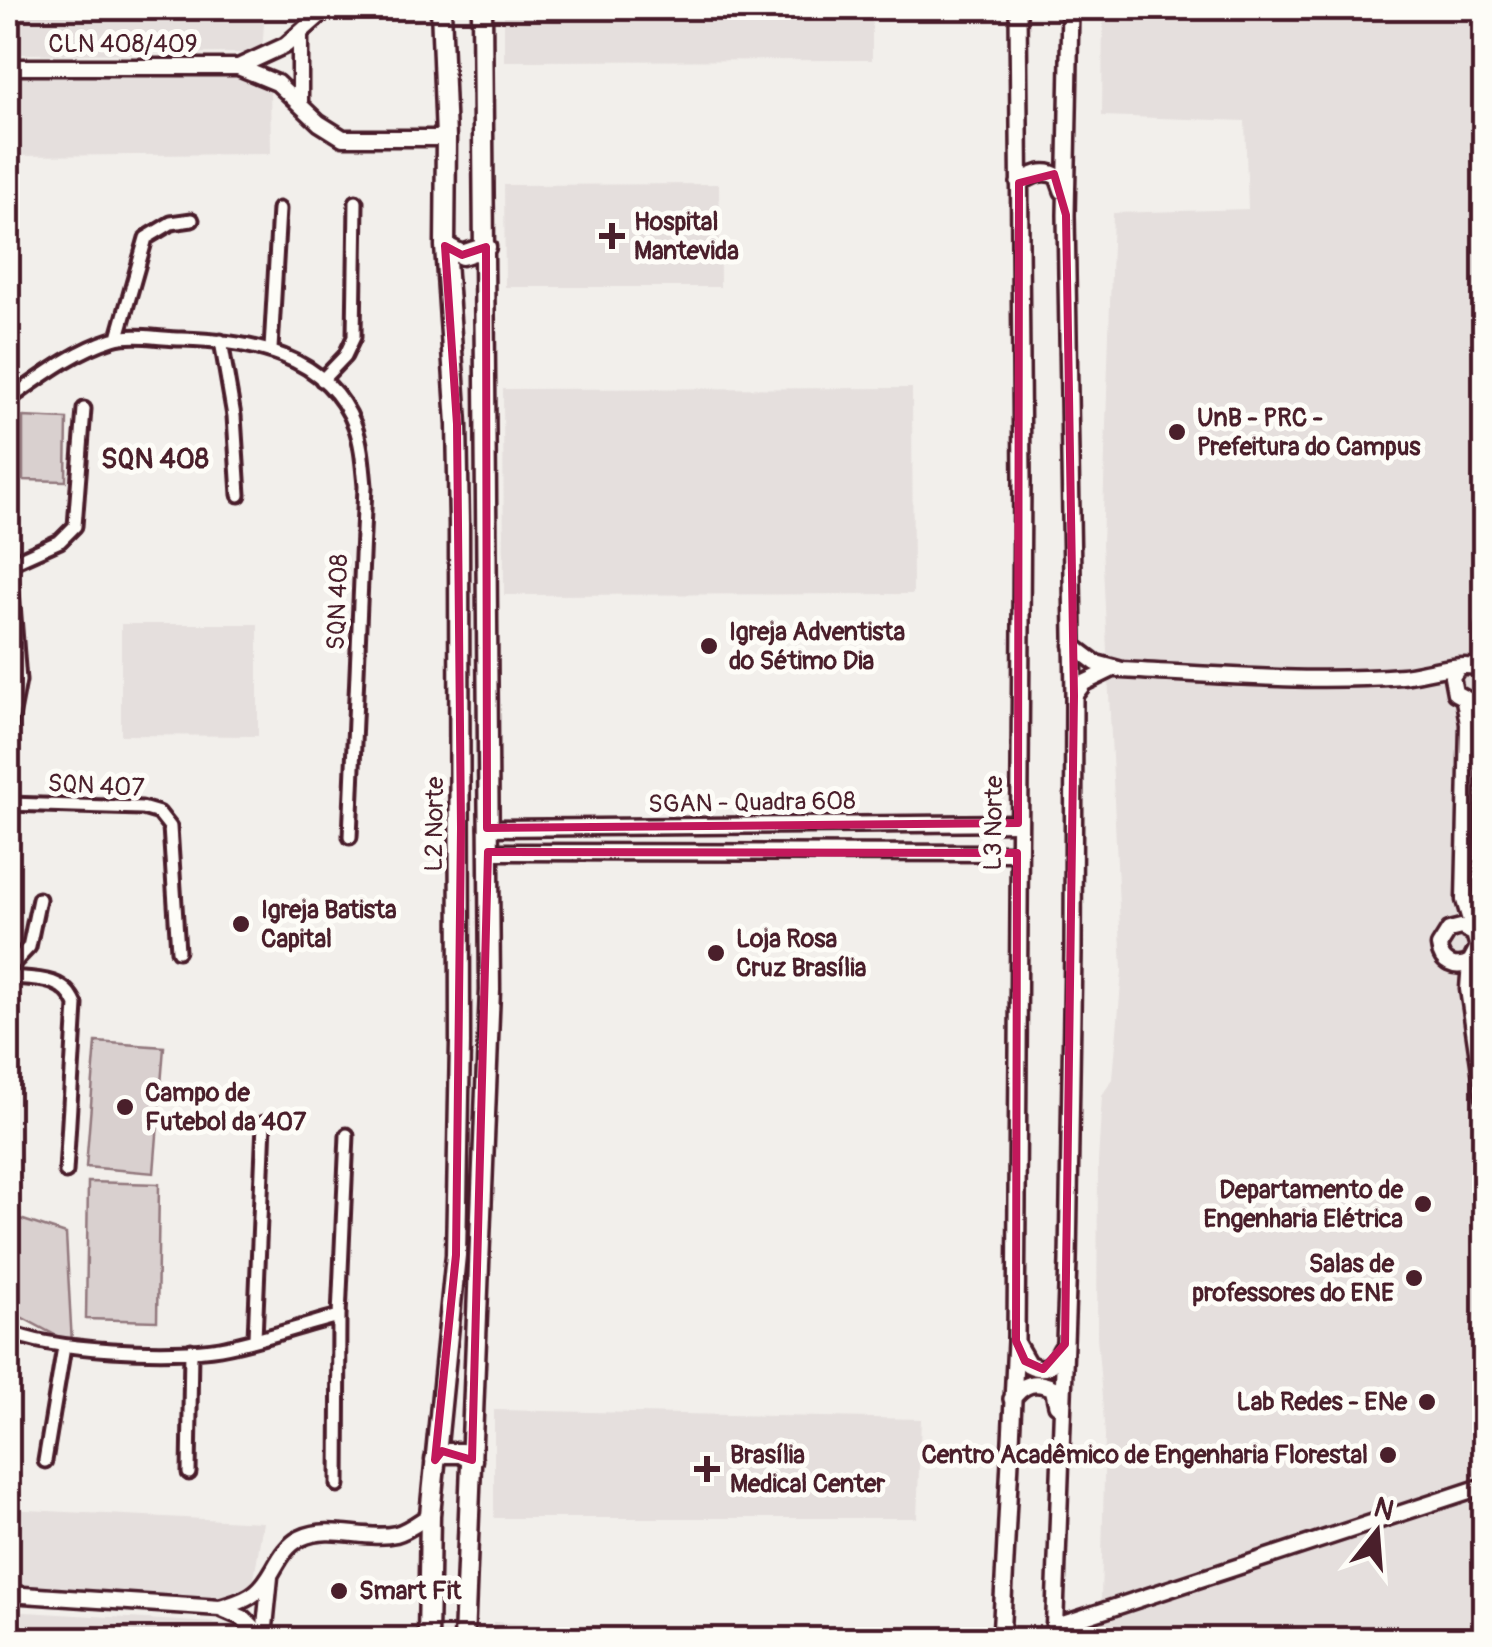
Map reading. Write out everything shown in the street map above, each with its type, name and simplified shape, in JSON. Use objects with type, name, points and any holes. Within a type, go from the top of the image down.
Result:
[{"type":"main road","name":"L2 Norte","points":[[428,1640],[430,1514],[456,1255],[460,1044],[459,524],[457,424],[444,246],[446,138],[441,8]]},
{"type":"main road","name":"L2 Norte","points":[[464,1640],[490,990],[482,8]]},
{"type":"main road","name":"L3 Norte","points":[[1001,1640],[1016,1341],[1022,480],[1018,8]]},
{"type":"main road","points":[[1054,1633],[1072,1058],[1074,696],[1066,215],[1070,8]]},
{"type":"main road","points":[[1018,183],[1042,172],[1054,174],[1062,183],[1066,215]]},
{"type":"main road","points":[[444,246],[462,255],[486,247]]},
{"type":"main road","points":[[1016,1341],[1028,1364],[1044,1368],[1053,1365],[1065,1344]]},
{"type":"main road","points":[[1012,1399],[1028,1384],[1052,1388],[1060,1433]]},
{"type":"main road","points":[[434,1460],[440,1453],[453,1451],[472,1460]]},
{"type":"street","points":[[238,67],[270,54],[328,8]]},
{"type":"street","points":[[300,33],[300,102]]},
{"type":"street","points":[[238,67],[277,83],[319,122],[344,138],[446,138]]},
{"type":"street","name":"CLN 408/409","points":[[8,68],[238,67]]},
{"type":"street","points":[[322,380],[344,356],[354,337],[356,202]]},
{"type":"street","points":[[272,349],[278,209]]},
{"type":"street","points":[[118,337],[143,242],[155,230],[192,220]]},
{"type":"street","name":"SQN 408","points":[[8,400],[72,356],[118,337],[222,340],[272,349],[322,380],[347,408],[356,428],[365,486],[350,838]]},
{"type":"street","points":[[222,340],[234,416],[238,495]]},
{"type":"street","points":[[11,563],[60,541],[75,526],[84,410]]},
{"type":"street","points":[[8,539],[13,678],[8,739]]},
{"type":"street","points":[[1072,646],[1087,658],[1113,669],[1326,678],[1404,676],[1462,666],[1484,670],[1484,629]]},
{"type":"street","points":[[1483,696],[1464,700],[1455,694],[1452,683],[1484,629]]},
{"type":"street","points":[[1074,696],[1084,683],[1113,669]]},
{"type":"street","points":[[1404,676],[1452,683]]},
{"type":"street","points":[[1468,724],[1483,696]]},
{"type":"street","points":[[1464,700],[1468,724],[1464,900],[1478,947],[1470,962],[1468,989],[1484,1098]]},
{"type":"street","name":"SQN 407","points":[[8,804],[142,808],[166,818],[170,827],[178,951]]},
{"type":"street","name":"SGAN - Quadra 608","points":[[487,828],[1018,823]]},
{"type":"street","points":[[488,852],[1017,854]]},
{"type":"street","points":[[8,969],[28,947],[39,899]]},
{"type":"street","points":[[1464,900],[1454,928],[1444,934],[1439,946],[1442,957],[1468,989]]},
{"type":"street","points":[[1454,928],[1471,932]]},
{"type":"street","points":[[1450,964],[1462,966],[1470,962]]},
{"type":"street","points":[[8,978],[56,983],[68,990],[76,1005],[66,1172]]},
{"type":"street","points":[[254,1338],[264,1123]]},
{"type":"street","points":[[338,1485],[346,1135]]},
{"type":"street","points":[[8,1331],[64,1347],[191,1350],[221,1348],[339,1316]]},
{"type":"street","points":[[46,1460],[64,1347]]},
{"type":"street","points":[[189,1473],[191,1350]]},
{"type":"street","points":[[1054,1633],[1484,1486]]},
{"type":"street","points":[[220,1608],[244,1600],[270,1577],[287,1548],[302,1538],[325,1532],[391,1536],[430,1514]]},
{"type":"street","points":[[265,1638],[270,1577]]},
{"type":"street","points":[[8,1594],[220,1608],[243,1618],[265,1638]]},
{"type":"highlighted area","points":[[1054,174],[1066,215],[1074,696],[1065,1344],[1043,1369],[1025,1361],[1016,1341],[1017,853],[488,852],[472,1460],[442,1451],[435,1460],[456,1255],[461,828],[457,424],[445,246],[462,255],[486,247],[487,828],[1018,823],[1019,183]]},
{"type":"shaded area","points":[[8,8],[265,8],[262,53],[8,54]]},
{"type":"shaded area","points":[[504,8],[872,8],[872,60],[504,61]]},
{"type":"shaded area","points":[[1103,8],[1484,8],[1484,1639],[1100,1640],[1105,1435],[1097,1337],[1098,1162],[1102,1095],[1113,1079],[1122,971],[1102,544],[1113,213],[1248,209],[1245,121],[1102,116]]},
{"type":"shaded area","points":[[8,77],[252,77],[270,84],[271,154],[8,156]]},
{"type":"shaded area","name":"Hospital Mantevida","points":[[719,184],[720,287],[505,287],[504,185]]},
{"type":"shaded area","points":[[912,388],[913,594],[504,595],[503,389]]},
{"type":"shaded area","points":[[23,417],[67,419],[66,481],[23,480]]},
{"type":"shaded area","points":[[121,624],[258,624],[258,736],[121,735]]},
{"type":"shaded area","points":[[1484,753],[1476,833],[1477,921],[1484,918],[1484,929],[1471,918],[1474,763]]},
{"type":"shaded area","name":"Campo de Futebol da 407","points":[[96,1042],[164,1047],[154,1173],[86,1167]]},
{"type":"shaded area","points":[[88,1182],[159,1184],[157,1321],[86,1319]]},
{"type":"shaded area","points":[[8,1215],[66,1234],[72,1344],[8,1310]]},
{"type":"shaded area","name":"Brasília Medical Center","points":[[494,1410],[921,1419],[917,1518],[494,1518]]},
{"type":"shaded area","points":[[8,1509],[263,1522],[252,1591],[229,1599],[8,1590]]},
{"type":"shaded area","points":[[8,1611],[232,1624],[255,1639],[8,1639]]},
{"type":"shaded area","points":[[493,1622],[741,1639],[491,1639]]},
{"type":"place","name":"Hospital Mantevida","points":[[612,236]]},
{"type":"place","name":"UnB - PRC - Prefeitura do Campus","points":[[1177,432]]},
{"type":"place","name":"Igreja Adventista do Sétimo Dia","points":[[709,646]]},
{"type":"place","name":"Igreja Batista Capital","points":[[241,924]]},
{"type":"place","name":"Loja Rosa Cruz Brasília","points":[[716,953]]},
{"type":"place","name":"Campo de Futebol da 407","points":[[125,1107]]},
{"type":"place","name":"Departamento de Engenharia Elétrica","points":[[1423,1204]]},
{"type":"place","name":"Salas de professores do ENE","points":[[1414,1278]]},
{"type":"place","name":"Lab Redes - ENe","points":[[1427,1402]]},
{"type":"place","name":"Centro Acadêmico de Engenharia Florestal","points":[[1388,1455]]},
{"type":"place","name":"Brasília Medical Center","points":[[707,1469]]},
{"type":"place","name":"Smart Fit","points":[[339,1591]]},
{"type":"district","name":"SQN 408","points":[[155,459]]}]
